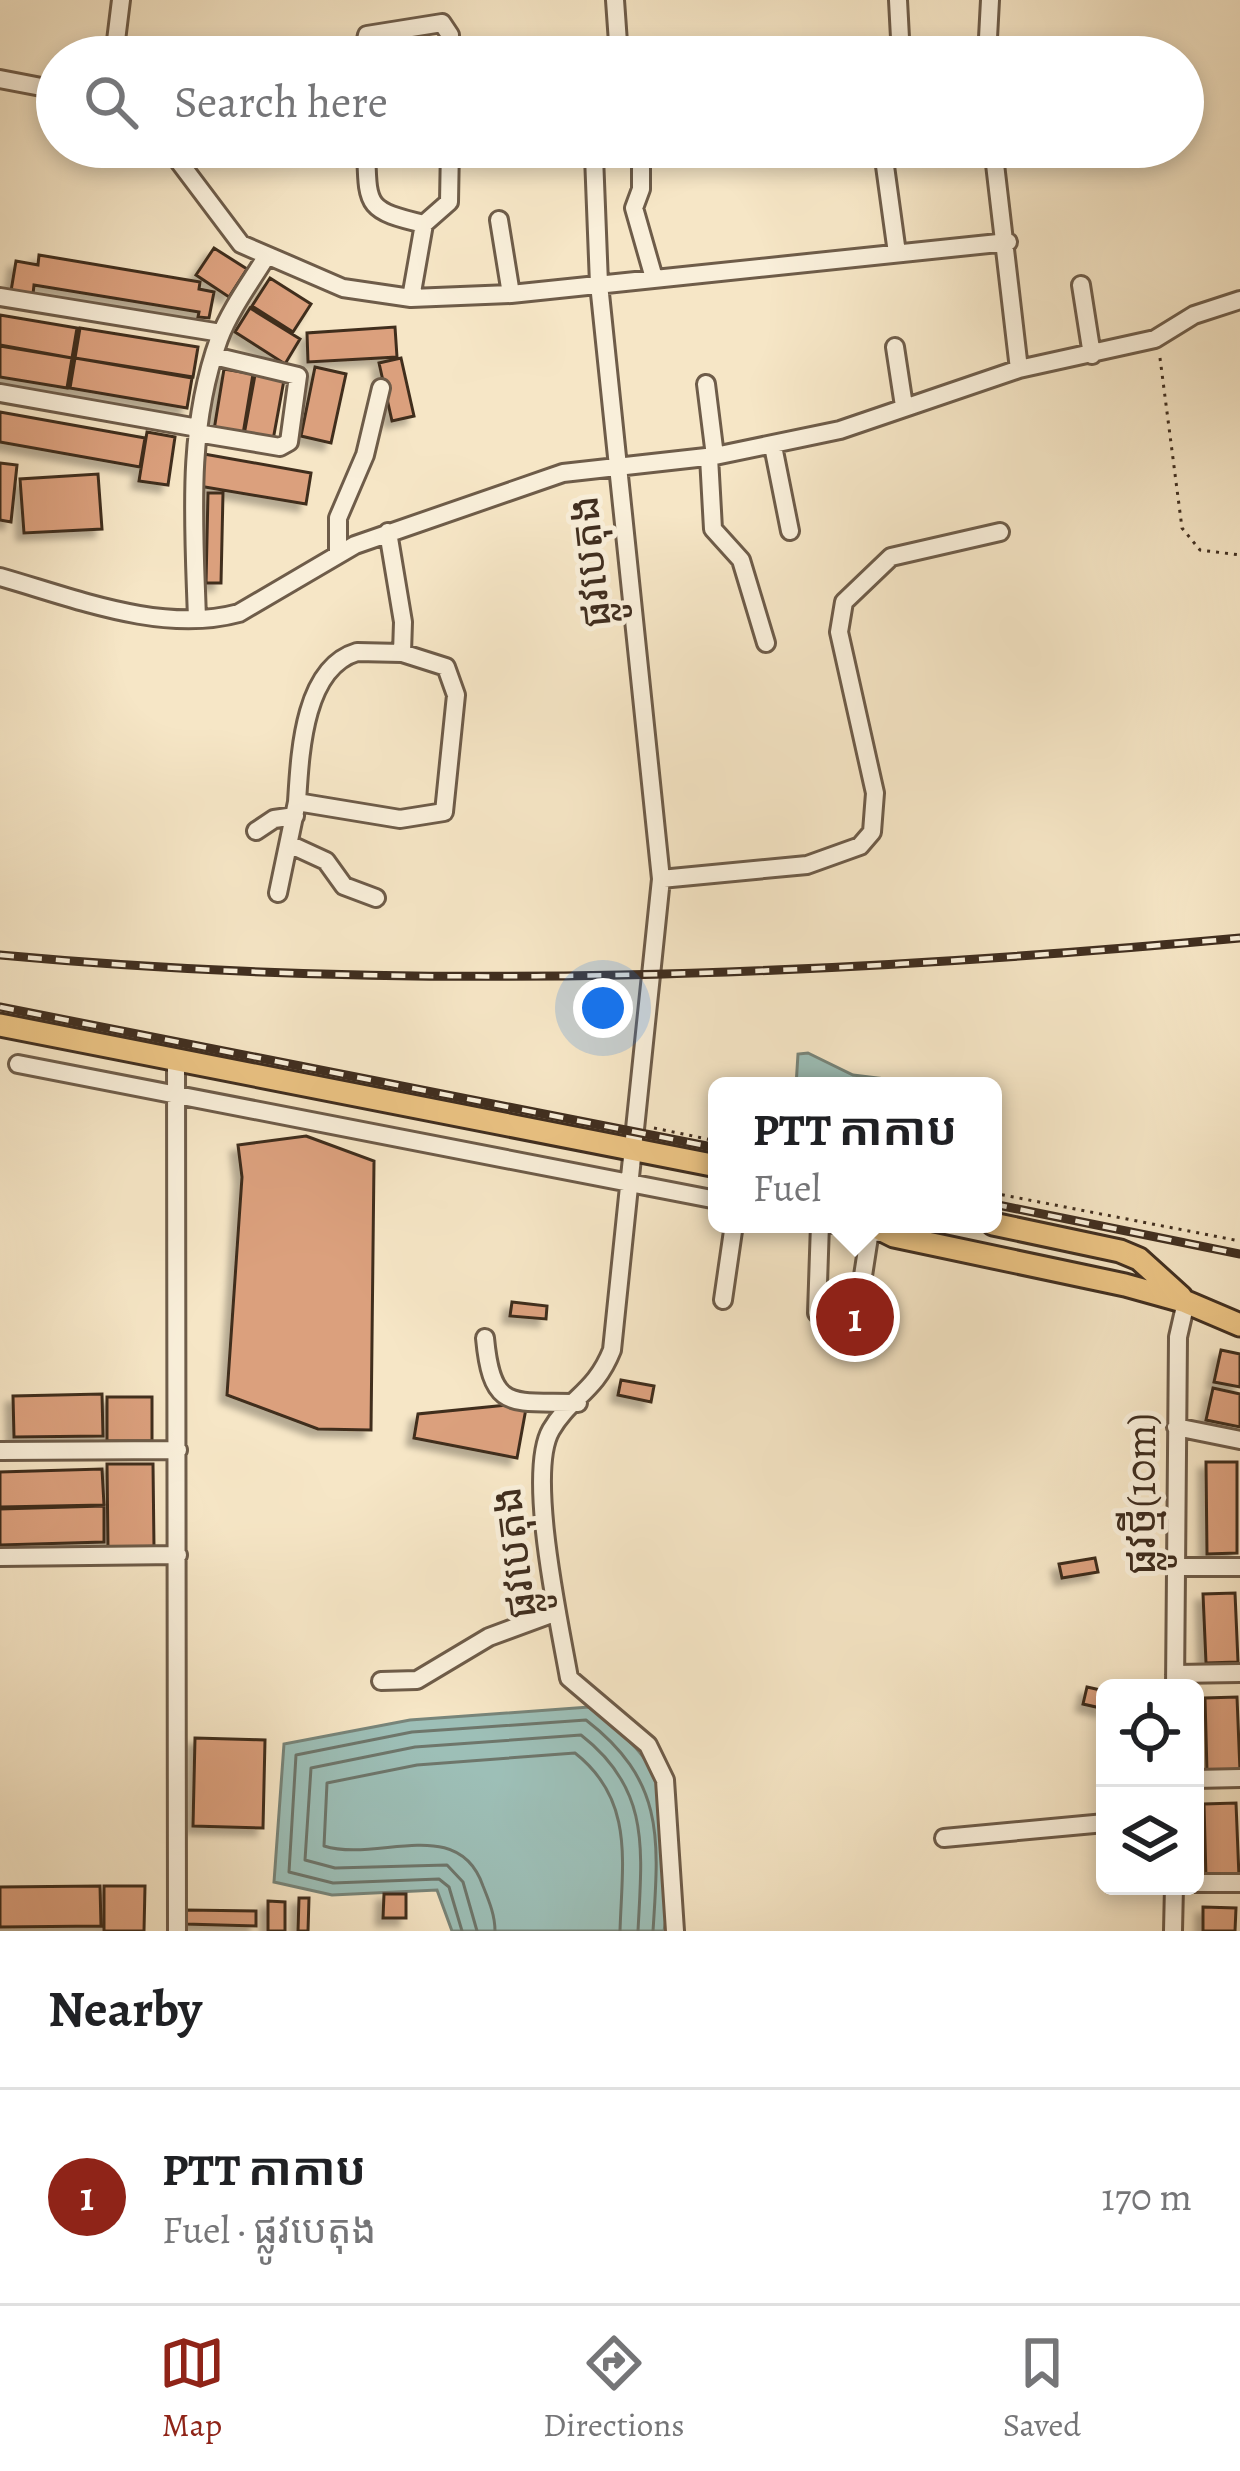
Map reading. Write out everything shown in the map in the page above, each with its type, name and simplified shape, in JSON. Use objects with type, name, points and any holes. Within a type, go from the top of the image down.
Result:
[{"type":"main road","points":[[0,1025],[708,1164]]},
{"type":"main road","points":[[1002,1226],[1139,1258],[1186,1302]]},
{"type":"main road","points":[[887,1233],[1186,1302],[1240,1325]]},
{"type":"street","points":[[116,36],[121,0]]},
{"type":"street","points":[[615,0],[618,36]]},
{"type":"street","points":[[898,0],[900,36]]},
{"type":"street","points":[[988,36],[990,0]]},
{"type":"street","points":[[367,36],[442,23],[450,36]]},
{"type":"street","points":[[0,79],[36,86]]},
{"type":"street","points":[[184,168],[241,244],[344,288],[411,298],[512,294],[1008,242]]},
{"type":"street","points":[[366,168],[367,197],[374,208],[424,224]]},
{"type":"street","points":[[411,298],[424,224],[449,202],[450,168]]},
{"type":"street","name":"ផ្លូវបេតុង","points":[[594,168],[599,284],[661,879],[612,1350],[602,1376],[551,1430],[542,1457],[557,1612],[569,1678],[648,1744],[665,1780],[675,1931]]},
{"type":"street","points":[[641,168],[641,189],[634,208],[654,278]]},
{"type":"street","points":[[885,168],[897,253]]},
{"type":"street","points":[[996,168],[1008,242],[1019,369]]},
{"type":"street","points":[[499,220],[512,294]]},
{"type":"street","points":[[197,619],[192,475],[197,431],[221,333],[266,257]]},
{"type":"street","points":[[1081,285],[1092,355]]},
{"type":"street","points":[[0,297],[221,333]]},
{"type":"street","name":"ផ្លូវបេតុង","points":[[0,577],[108,608],[197,619],[239,613],[338,554],[388,532],[563,473],[712,456],[840,430],[1019,369],[1155,338],[1194,315],[1240,300]]},
{"type":"street","points":[[895,347],[904,406]]},
{"type":"street","points":[[0,393],[280,447],[289,442],[298,376],[214,356]]},
{"type":"street","points":[[706,384],[713,529],[741,560],[766,643]]},
{"type":"street","points":[[338,554],[338,518],[365,455],[381,388]]},
{"type":"street","points":[[773,446],[790,531]]},
{"type":"street","points":[[388,532],[401,603],[402,653]]},
{"type":"street","points":[[661,879],[807,865],[860,846],[872,832],[874,793],[839,632],[844,602],[891,557],[1000,532]]},
{"type":"street","points":[[256,831],[296,809],[400,819],[444,812],[456,695],[446,668],[402,653],[357,652],[331,664],[301,745],[296,809],[278,893]]},
{"type":"street","points":[[289,844],[326,861],[344,886],[376,898]]},
{"type":"street","points":[[176,1059],[177,1931]]},
{"type":"street","points":[[18,1064],[708,1198]]},
{"type":"street","points":[[723,1300],[733,1233]]},
{"type":"street","points":[[819,1233],[815,1303],[825,1321],[854,1317],[869,1233]]},
{"type":"street","name":"ផ្លូវថ្មី(10m)","points":[[1175,1679],[1178,1337],[1186,1302]]},
{"type":"street","points":[[485,1339],[489,1381],[496,1392],[512,1399],[578,1403]]},
{"type":"street","points":[[1176,1427],[1240,1440]]},
{"type":"street","points":[[0,1451],[178,1450]]},
{"type":"street","points":[[0,1557],[178,1555]]},
{"type":"street","points":[[1176,1567],[1240,1567]]},
{"type":"street","points":[[381,1681],[417,1680],[489,1637],[557,1612]]},
{"type":"street","points":[[1191,1679],[1240,1673]]},
{"type":"street","points":[[1204,1779],[1240,1778]]},
{"type":"street","points":[[944,1838],[1096,1824]]},
{"type":"street","points":[[1204,1883],[1240,1882]]},
{"type":"street","points":[[1173,1931],[1174,1895]]},
{"type":"path","points":[[1155,338],[1182,528],[1200,550],[1240,555]]},
{"type":"path","points":[[633,1124],[708,1139]]},
{"type":"path","points":[[1002,1195],[1240,1241]]},
{"type":"water","points":[[808,1053],[853,1075],[870,1077],[797,1077],[798,1054]]},
{"type":"water","points":[[589,1707],[633,1745],[660,1788],[668,1851],[664,1931],[452,1931],[437,1890],[332,1895],[274,1882],[284,1744],[410,1720]]},
{"type":"building","points":[[214,248],[247,269],[229,297],[196,275]]},
{"type":"building","points":[[39,255],[200,282],[199,289],[214,292],[209,318],[198,317],[199,312],[34,285],[33,294],[11,291],[16,261],[38,265]]},
{"type":"building","points":[[270,278],[311,304],[293,332],[252,306]]},
{"type":"building","points":[[250,308],[300,339],[285,364],[235,332]]},
{"type":"building","points":[[0,315],[77,328],[72,358],[0,345]]},
{"type":"building","points":[[395,327],[397,357],[308,362],[307,333]]},
{"type":"building","points":[[80,328],[198,347],[193,377],[75,358]]},
{"type":"building","points":[[0,346],[72,358],[67,388],[0,377]]},
{"type":"building","points":[[75,358],[192,378],[187,408],[70,388]]},
{"type":"building","points":[[401,358],[414,416],[392,421],[379,363]]},
{"type":"building","points":[[315,367],[346,374],[331,443],[301,436]]},
{"type":"building","points":[[224,369],[253,374],[243,434],[214,430]]},
{"type":"building","points":[[255,375],[284,380],[273,440],[244,435]]},
{"type":"building","points":[[0,412],[145,438],[140,467],[0,442]]},
{"type":"building","points":[[147,432],[175,437],[168,485],[139,481]]},
{"type":"building","points":[[204,454],[311,473],[306,504],[199,486]]},
{"type":"building","points":[[0,463],[17,465],[11,522],[0,520]]},
{"type":"building","points":[[98,474],[102,529],[24,533],[20,479]]},
{"type":"building","points":[[208,493],[223,493],[221,583],[206,583]]},
{"type":"building","points":[[306,1136],[374,1161],[371,1430],[318,1429],[227,1395],[242,1177],[238,1145]]},
{"type":"building","points":[[512,1302],[547,1306],[546,1319],[510,1316]]},
{"type":"building","points":[[1221,1350],[1240,1354],[1240,1387],[1214,1382]]},
{"type":"building","points":[[621,1380],[654,1386],[651,1402],[618,1395]]},
{"type":"building","points":[[1213,1388],[1240,1394],[1240,1427],[1206,1420]]},
{"type":"building","points":[[102,1394],[103,1436],[14,1437],[13,1396]]},
{"type":"building","points":[[107,1397],[152,1397],[152,1441],[107,1441]]},
{"type":"building","points":[[527,1403],[517,1458],[414,1438],[418,1414]]},
{"type":"building","points":[[1206,1462],[1237,1462],[1237,1553],[1207,1554]]},
{"type":"building","points":[[107,1464],[153,1464],[154,1548],[108,1549]]},
{"type":"building","points":[[102,1469],[104,1505],[0,1507],[0,1472]]},
{"type":"building","points":[[104,1506],[104,1542],[0,1545],[0,1509]]},
{"type":"building","points":[[1095,1558],[1098,1572],[1062,1578],[1059,1564]]},
{"type":"building","points":[[1235,1593],[1238,1662],[1206,1663],[1203,1594]]},
{"type":"building","points":[[1087,1687],[1096,1689],[1096,1707],[1083,1704]]},
{"type":"building","points":[[1237,1697],[1240,1771],[1207,1772],[1205,1698]]},
{"type":"building","points":[[195,1738],[265,1740],[263,1828],[193,1826]]},
{"type":"building","points":[[1236,1803],[1239,1877],[1206,1878],[1204,1804]]},
{"type":"building","points":[[100,1886],[101,1926],[0,1927],[0,1887]]},
{"type":"building","points":[[104,1886],[145,1886],[144,1931],[104,1931]]},
{"type":"building","points":[[384,1894],[406,1894],[406,1918],[383,1918]]},
{"type":"building","points":[[299,1898],[309,1898],[308,1931],[298,1931]]},
{"type":"building","points":[[268,1901],[285,1902],[285,1931],[268,1931]]},
{"type":"building","points":[[1203,1907],[1236,1908],[1235,1931],[1203,1931]]},
{"type":"building","points":[[185,1910],[256,1911],[256,1926],[185,1924]]},
{"type":"railway","points":[[0,955],[310,974],[620,975],[931,962],[1240,938]]},
{"type":"railway","points":[[0,1007],[708,1146]]},
{"type":"railway","points":[[1002,1206],[1240,1254]]},
{"type":"place","name":"PTT កាកាប","points":[[855,1317]]}]
